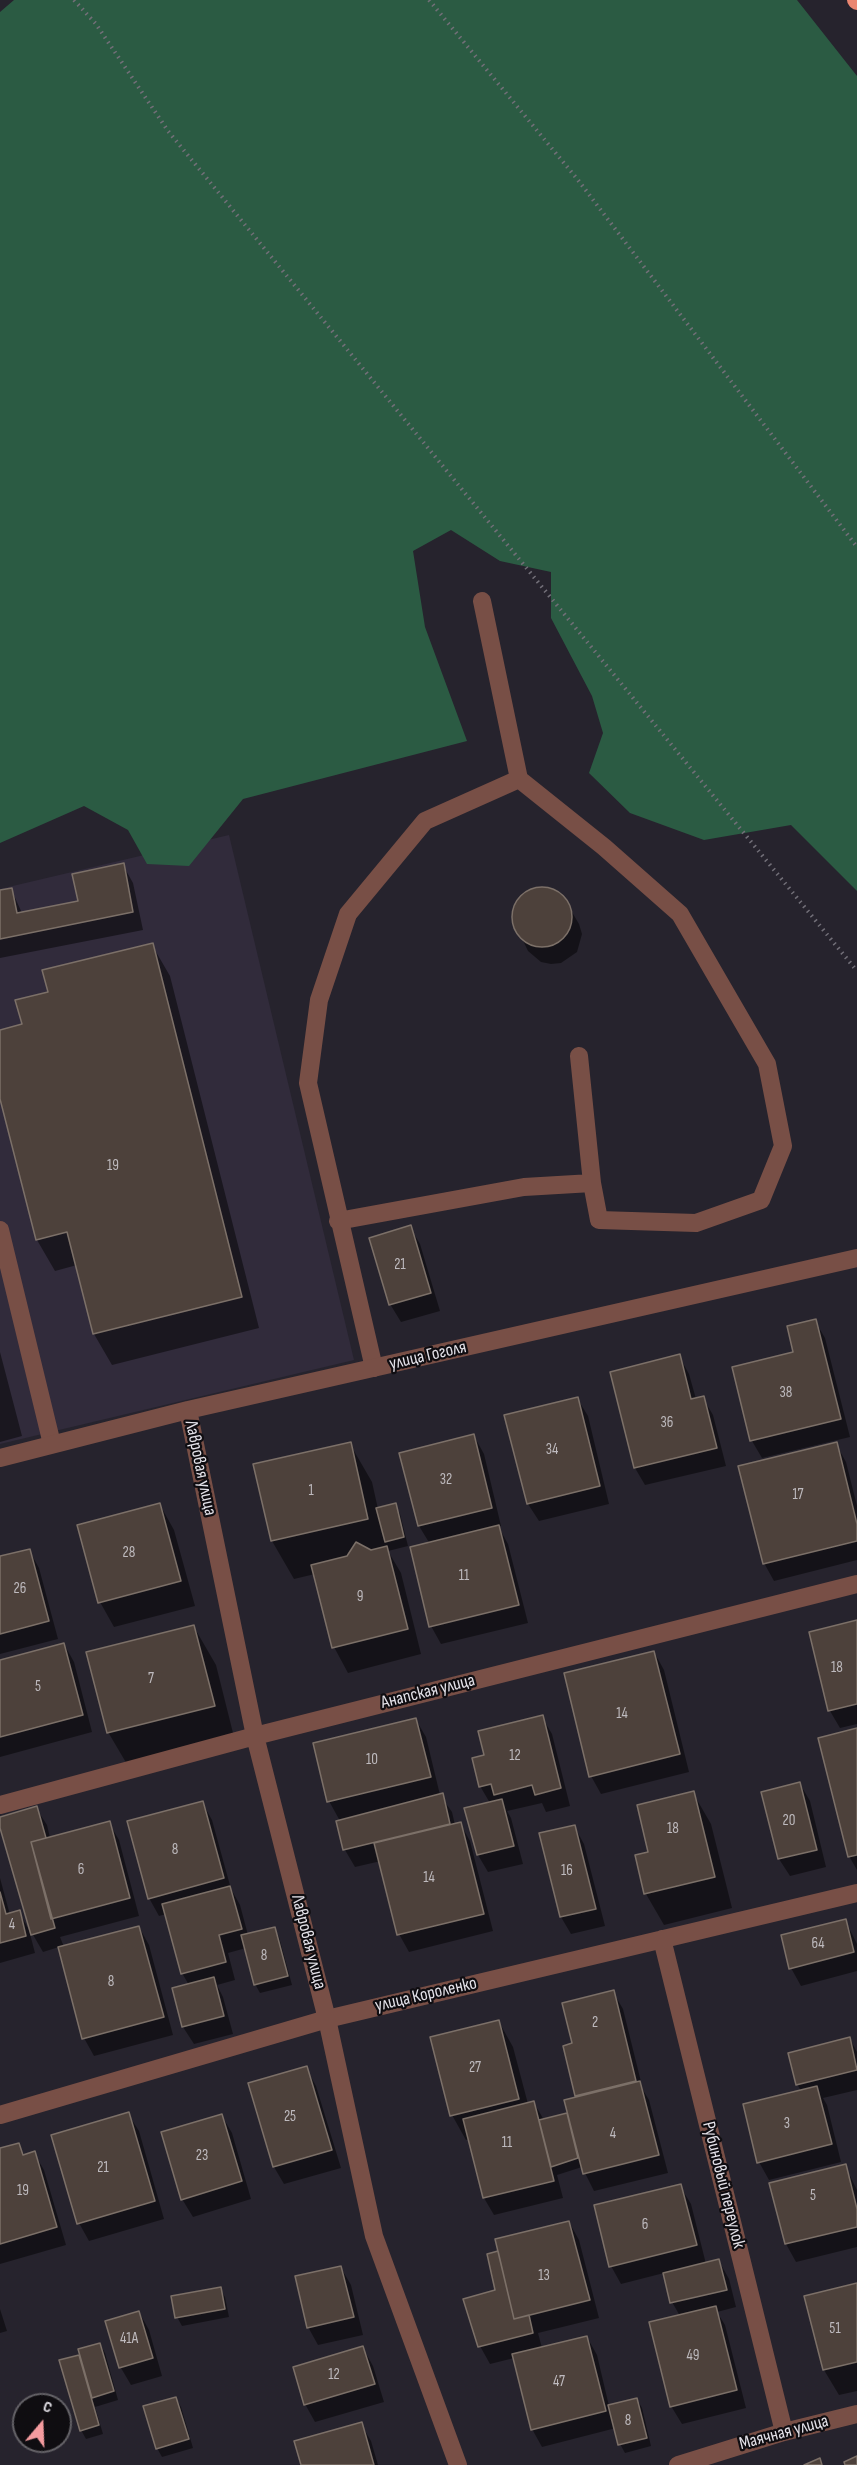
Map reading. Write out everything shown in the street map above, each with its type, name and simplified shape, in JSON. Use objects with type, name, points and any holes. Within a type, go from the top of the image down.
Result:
[{"type":"street","points":[[482,601],[519,778],[604,847],[680,914],[767,1064],[783,1146],[761,1200],[696,1223],[599,1220],[592,1183],[579,1056]]},
{"type":"street","points":[[374,1368],[338,1221],[308,1083],[319,1000],[348,914],[425,821],[519,778]]},
{"type":"street","points":[[338,1221],[524,1187],[592,1183]]},
{"type":"street","points":[[0,1230],[52,1444]]},
{"type":"street","name":"улица Гоголя","points":[[0,1458],[188,1410],[857,1258]]},
{"type":"street","name":"Лавровая улица","points":[[188,1410],[255,1736],[327,2019],[374,2236],[458,2465]]},
{"type":"street","name":"Анапская улица","points":[[0,1805],[255,1736],[857,1584]]},
{"type":"street","name":"улица Короленко","points":[[0,2115],[327,2019],[857,1893]]},
{"type":"street","name":"Рубиновый переулок","points":[[662,1939],[784,2432]]},
{"type":"street","name":"Маячная улица","points":[[678,2465],[784,2432],[857,2414]]},
{"type":"path","points":[[74,0],[96,24],[168,132],[857,971]]},
{"type":"path","points":[[429,0],[578,180],[857,547]]},
{"type":"shaded area","points":[[229,835],[354,1360],[0,1444],[0,889]]},
{"type":"green space","points":[[14,0],[797,0],[857,76],[857,891],[791,825],[704,840],[630,813],[589,773],[603,733],[592,696],[551,618],[551,572],[500,561],[451,530],[413,551],[425,627],[467,741],[243,799],[189,866],[147,864],[128,830],[84,806],[0,843],[0,12]]},
{"type":"building","points":[[124,863],[133,912],[0,939],[0,890],[12,888],[17,913],[78,901],[72,874]]},
{"type":"building","points":[[542,887],[559,892],[567,900],[572,917],[567,934],[559,942],[542,947],[525,942],[517,934],[512,917],[517,900],[525,892]]},
{"type":"building","points":[[153,943],[242,1297],[93,1334],[67,1232],[36,1240],[0,1099],[0,1030],[22,1024],[15,1000],[48,992],[42,970]]},
{"type":"building","points":[[411,1225],[431,1293],[389,1305],[369,1238]]},
{"type":"building","points":[[816,1319],[841,1419],[750,1441],[732,1367],[793,1352],[787,1326]]},
{"type":"building","points":[[680,1354],[691,1399],[704,1396],[717,1448],[634,1468],[610,1372]]},
{"type":"building","points":[[578,1397],[600,1486],[527,1504],[504,1415]]},
{"type":"building","points":[[474,1434],[492,1508],[418,1526],[399,1453]]},
{"type":"building","points":[[351,1442],[368,1519],[271,1541],[253,1464]]},
{"type":"building","points":[[837,1442],[857,1524],[857,1541],[763,1564],[738,1466]]},
{"type":"building","points":[[160,1503],[181,1581],[98,1603],[77,1525]]},
{"type":"building","points":[[396,1503],[404,1537],[385,1542],[376,1508]]},
{"type":"building","points":[[499,1525],[519,1605],[429,1627],[410,1547]]},
{"type":"building","points":[[356,1542],[371,1550],[387,1546],[408,1629],[332,1648],[311,1565],[347,1556]]},
{"type":"building","points":[[30,1549],[49,1621],[0,1634],[0,1556]]},
{"type":"building","points":[[857,1620],[857,1704],[828,1711],[809,1632]]},
{"type":"building","points":[[194,1625],[215,1706],[107,1733],[86,1652]]},
{"type":"building","points":[[64,1643],[83,1715],[0,1737],[0,1660]]},
{"type":"building","points":[[654,1651],[680,1754],[589,1777],[564,1673]]},
{"type":"building","points":[[543,1715],[561,1788],[535,1795],[532,1785],[494,1795],[491,1784],[479,1787],[472,1758],[484,1755],[478,1731]]},
{"type":"building","points":[[416,1718],[431,1777],[327,1802],[313,1743]]},
{"type":"building","points":[[857,1728],[857,1855],[848,1857],[818,1738]]},
{"type":"building","points":[[800,1782],[817,1850],[778,1859],[761,1792]]},
{"type":"building","points":[[694,1791],[715,1877],[644,1894],[635,1855],[648,1852],[637,1805]]},
{"type":"building","points":[[443,1793],[450,1824],[343,1850],[336,1821]]},
{"type":"building","points":[[502,1799],[514,1846],[477,1855],[464,1808]]},
{"type":"building","points":[[203,1801],[224,1878],[148,1899],[127,1821]]},
{"type":"building","points":[[37,1806],[46,1838],[31,1842],[55,1928],[31,1935],[0,1828],[0,1817]]},
{"type":"building","points":[[110,1821],[130,1898],[51,1919],[31,1842]]},
{"type":"building","points":[[461,1822],[484,1914],[397,1935],[374,1843]]},
{"type":"building","points":[[575,1825],[596,1909],[560,1917],[539,1833]]},
{"type":"building","points":[[230,1886],[242,1929],[219,1935],[226,1962],[181,1974],[162,1904]]},
{"type":"building","points":[[0,1892],[6,1914],[20,1910],[26,1936],[0,1943]]},
{"type":"building","points":[[846,1919],[854,1952],[789,1969],[781,1935]]},
{"type":"building","points":[[139,1926],[164,2017],[82,2039],[58,1947]]},
{"type":"building","points":[[275,1927],[288,1976],[254,1985],[241,1935]]},
{"type":"building","points":[[214,1977],[224,2016],[182,2027],[172,1988]]},
{"type":"building","points":[[614,1990],[636,2081],[575,2096],[563,2046],[572,2043],[562,2003]]},
{"type":"building","points":[[499,2020],[519,2099],[450,2116],[430,2037]]},
{"type":"building","points":[[850,2037],[857,2070],[796,2085],[788,2053]]},
{"type":"building","points":[[307,2066],[332,2150],[273,2167],[248,2083]]},
{"type":"building","points":[[640,2081],[659,2155],[583,2174],[564,2100]]},
{"type":"building","points":[[817,2086],[832,2144],[757,2163],[743,2104]]},
{"type":"building","points":[[534,2101],[554,2181],[483,2198],[463,2119]]},
{"type":"building","points":[[129,2112],[155,2201],[77,2224],[51,2135]]},
{"type":"building","points":[[567,2113],[578,2158],[551,2167],[539,2120]]},
{"type":"building","points":[[222,2114],[242,2181],[181,2200],[161,2132]]},
{"type":"building","points":[[19,2143],[23,2155],[35,2151],[57,2227],[0,2244],[0,2148]]},
{"type":"building","points":[[846,2164],[857,2209],[857,2227],[785,2244],[769,2183]]},
{"type":"building","points":[[681,2184],[697,2245],[609,2267],[594,2205]]},
{"type":"building","points":[[569,2221],[590,2300],[514,2319],[495,2239]]},
{"type":"building","points":[[498,2251],[514,2319],[529,2315],[533,2333],[478,2347],[463,2299],[495,2290],[487,2254]]},
{"type":"building","points":[[719,2259],[727,2290],[670,2303],[663,2273]]},
{"type":"building","points":[[341,2266],[354,2317],[307,2328],[295,2276]]},
{"type":"building","points":[[857,2283],[857,2362],[823,2370],[804,2296]]},
{"type":"building","points":[[221,2287],[225,2309],[175,2318],[171,2296]]},
{"type":"building","points":[[716,2306],[737,2390],[670,2407],[649,2322]]},
{"type":"building","points":[[139,2311],[153,2358],[119,2368],[105,2321]]},
{"type":"building","points":[[587,2336],[606,2411],[531,2430],[512,2354]]},
{"type":"building","points":[[100,2343],[114,2391],[92,2398],[78,2349]]},
{"type":"building","points":[[363,2346],[375,2384],[304,2405],[293,2367]]},
{"type":"building","points":[[79,2355],[99,2425],[80,2431],[72,2404],[72,2393],[69,2393],[59,2360]]},
{"type":"building","points":[[176,2397],[189,2439],[156,2449],[143,2406]]},
{"type":"building","points":[[637,2398],[647,2438],[618,2445],[608,2405]]},
{"type":"building","points":[[362,2422],[374,2465],[301,2465],[294,2441]]},
{"type":"building","points":[[857,2456],[857,2465],[845,2465],[844,2462]]},
{"type":"building","points":[[820,2458],[822,2465],[804,2465]]}]
